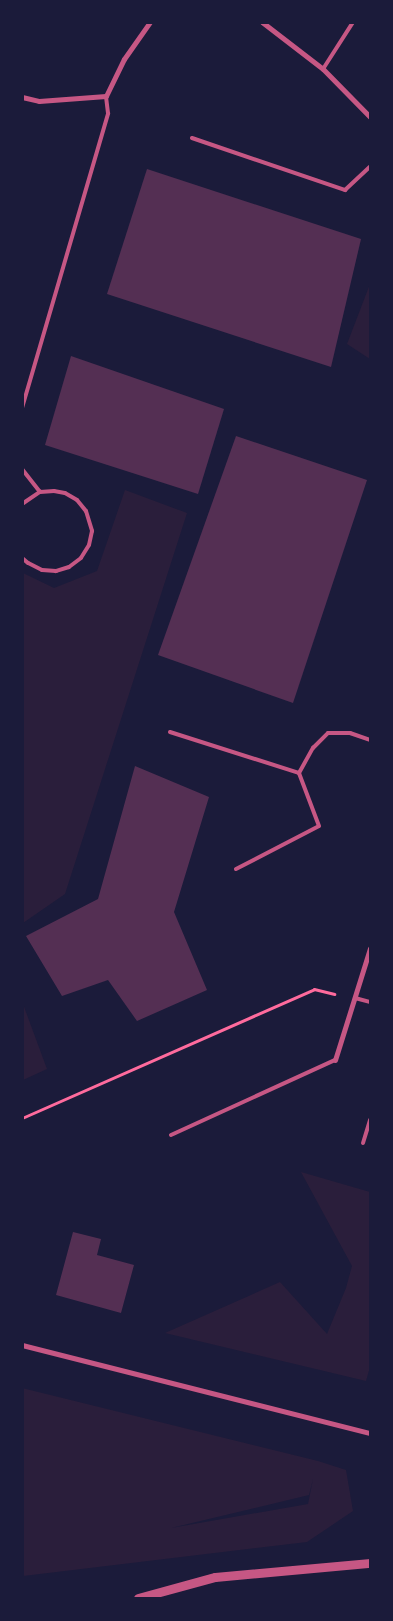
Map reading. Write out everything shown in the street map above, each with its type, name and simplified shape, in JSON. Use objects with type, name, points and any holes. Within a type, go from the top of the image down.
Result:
[{"type":"street","points":[[22,98],[39,101],[106,96],[124,59],[150,22]]},
{"type":"street","points":[[262,22],[322,69],[370,117]]},
{"type":"street","points":[[335,1060],[370,948]]},
{"type":"street","points":[[22,1345],[370,1433]]},
{"type":"street","points":[[138,1598],[215,1577],[370,1563]]},
{"type":"lane","points":[[322,69],[353,22]]},
{"type":"lane","points":[[22,408],[108,113],[106,96]]},
{"type":"lane","points":[[192,138],[345,190],[370,167]]},
{"type":"lane","points":[[22,469],[40,492]]},
{"type":"lane","points":[[22,504],[40,492],[54,491],[65,493],[77,500],[86,511],[92,531],[89,545],[81,558],[70,567],[56,571],[42,570],[22,558]]},
{"type":"lane","points":[[170,732],[299,773]]},
{"type":"lane","points":[[236,869],[319,826],[299,773],[313,748],[328,733],[350,733],[370,740]]},
{"type":"lane","points":[[354,998],[370,1002]]},
{"type":"lane","points":[[171,1135],[335,1060]]},
{"type":"lane","points":[[363,1143],[370,1120]]},
{"type":"path","points":[[22,1118],[314,989],[354,998]]},
{"type":"shaded area","points":[[370,284],[370,359],[347,344]]},
{"type":"shaded area","points":[[125,490],[187,513],[65,894],[23,923],[23,573],[54,588],[97,571]]},
{"type":"shaded area","points":[[23,1004],[47,1069],[22,1080]]},
{"type":"shaded area","points":[[301,1172],[370,1192],[370,1367],[366,1381],[165,1333],[280,1282],[327,1334],[346,1288],[352,1266]]},
{"type":"shaded area","points":[[22,1388],[318,1461],[346,1470],[353,1511],[307,1542],[23,1576]],"holes":[[[313,1479],[308,1504],[171,1528],[309,1495]]]},
{"type":"building","points":[[147,169],[361,239],[331,367],[107,294]]},
{"type":"building","points":[[71,356],[224,409],[198,494],[45,445]]},
{"type":"building","points":[[236,436],[367,480],[293,703],[158,655]]},
{"type":"building","points":[[135,766],[209,797],[174,912],[207,990],[137,1021],[108,980],[62,996],[26,936],[98,899]]},
{"type":"building","points":[[73,1232],[101,1239],[97,1255],[134,1265],[121,1313],[56,1295]]}]
